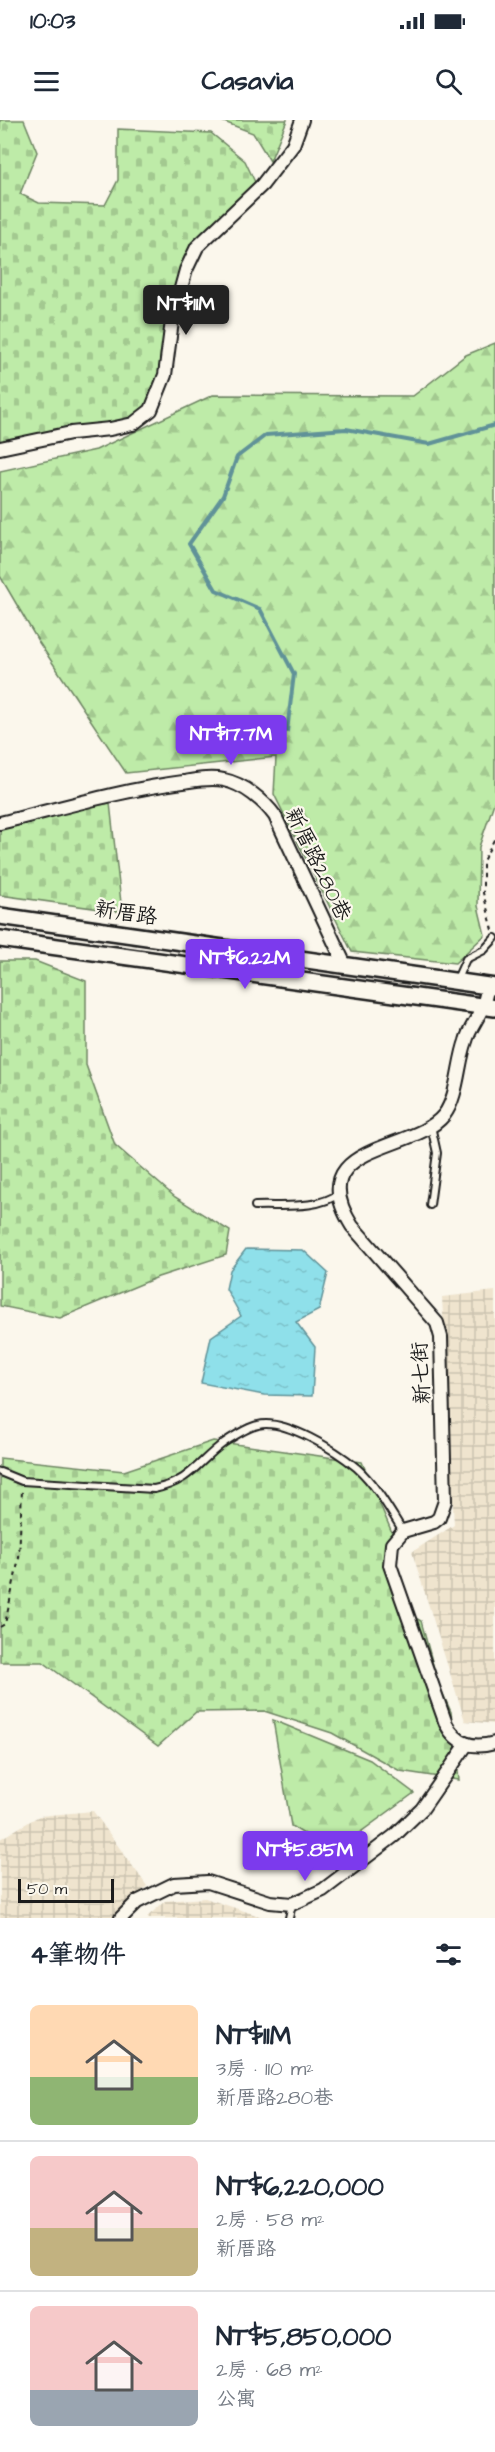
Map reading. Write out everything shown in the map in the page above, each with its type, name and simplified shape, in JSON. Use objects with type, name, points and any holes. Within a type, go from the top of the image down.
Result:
[{"type":"street","points":[[0,448],[71,433],[133,424],[151,410],[165,375],[172,321],[186,270],[197,247],[262,185],[294,145],[302,120]]},
{"type":"street","name":"新厝路280巷","points":[[0,823],[158,785],[209,778],[236,784],[261,801],[275,816],[345,965]]},
{"type":"street","name":"新厝路","points":[[0,916],[491,986]]},
{"type":"street","name":"新厝路","points":[[0,939],[489,1008]]},
{"type":"street","points":[[384,993],[389,972]]},
{"type":"street","points":[[340,1192],[345,1169],[355,1159],[431,1125],[443,1116],[450,1104],[466,1039],[489,1008],[491,986]]},
{"type":"street","name":"新七街","points":[[340,1192],[344,1212],[352,1226],[428,1311],[437,1323],[441,1337],[446,1501],[439,1518],[434,1522],[403,1531]]},
{"type":"street","points":[[403,1531],[392,1544],[390,1565],[446,1724],[453,1737],[467,1744],[483,1747],[495,1743]]},
{"type":"street","points":[[121,1918],[137,1902],[174,1884],[208,1882],[270,1902],[292,1904],[323,1890],[394,1836],[422,1809],[467,1744]]},
{"type":"lane","points":[[456,981],[466,959],[484,950],[495,938]]},
{"type":"lane","points":[[430,1205],[437,1153],[431,1125]]},
{"type":"lane","points":[[255,1206],[313,1204],[330,1200],[340,1192]]},
{"type":"lane","points":[[0,1472],[22,1481],[154,1489],[172,1485],[189,1476],[225,1442],[257,1425],[274,1424],[307,1436],[357,1468],[381,1495],[403,1531]]},
{"type":"lane","points":[[289,1918],[292,1904]]},
{"type":"path","points":[[495,838],[483,861],[483,893],[495,938]]},
{"type":"path","points":[[0,1627],[4,1624],[19,1558],[22,1481]]},
{"type":"shaded area","points":[[495,1291],[495,1724],[465,1721],[412,1552],[454,1525],[442,1297]]},
{"type":"shaded area","points":[[93,1811],[147,1886],[113,1918],[0,1918],[0,1839],[39,1816]]},
{"type":"shaded area","points":[[205,1898],[265,1918],[146,1918],[165,1901]]},
{"type":"green space","points":[[0,120],[24,120],[37,152],[20,194],[39,203],[105,205],[118,180],[118,129],[211,133],[245,161],[255,182],[196,245],[165,375],[151,410],[110,429],[0,447]]},
{"type":"green space","points":[[219,120],[287,120],[270,161],[253,133]]},
{"type":"green space","points":[[495,343],[495,800],[479,847],[478,906],[485,935],[455,963],[352,952],[274,794],[276,757],[126,773],[38,641],[0,576],[0,471],[96,450],[213,395],[413,396],[466,355]]},
{"type":"green space","points":[[110,803],[122,912],[0,895],[0,827]]},
{"type":"green space","points":[[0,961],[35,961],[86,981],[86,1065],[115,1145],[175,1197],[230,1231],[226,1255],[158,1277],[60,1318],[0,1306]]},
{"type":"green space","points":[[213,1441],[362,1462],[396,1542],[400,1609],[421,1621],[438,1683],[451,1712],[459,1780],[400,1771],[332,1733],[264,1711],[196,1712],[158,1746],[43,1662],[0,1662],[0,1458],[124,1471]]},
{"type":"green space","points":[[273,1720],[370,1760],[414,1793],[333,1852],[291,1826]]},
{"type":"water","points":[[246,1249],[303,1250],[328,1273],[319,1310],[296,1322],[315,1347],[312,1396],[264,1395],[201,1383],[211,1337],[241,1316],[226,1289],[230,1270]]},
{"type":"waterway","points":[[287,731],[294,674],[260,609],[216,590],[189,544],[223,496],[237,457],[266,435],[346,429],[429,444],[495,425]]}]
